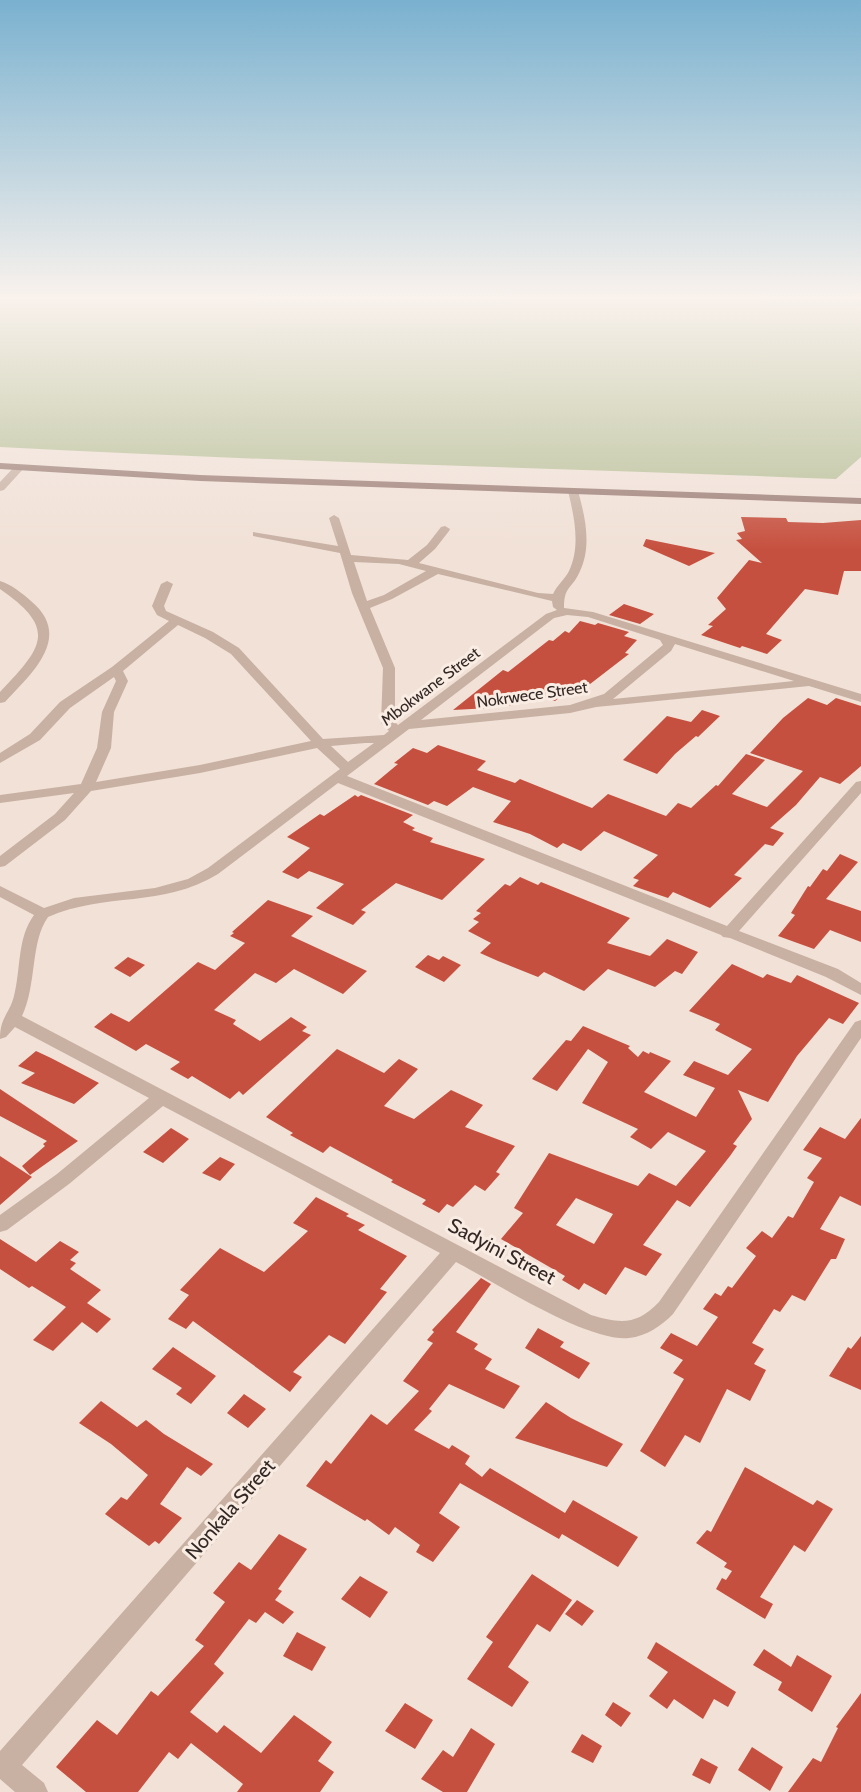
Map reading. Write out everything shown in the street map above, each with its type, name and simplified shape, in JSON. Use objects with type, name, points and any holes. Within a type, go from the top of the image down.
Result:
[{"type":"main road","points":[[0,466],[200,478],[861,501]]},
{"type":"street","points":[[0,488],[20,467]]},
{"type":"street","points":[[573,491],[579,516],[579,556],[574,573],[560,588],[558,598],[562,612],[589,614],[861,698]]},
{"type":"street","points":[[334,518],[388,668],[388,723],[399,732]]},
{"type":"street","points":[[410,564],[431,547],[445,529]]},
{"type":"street","points":[[257,534],[346,554],[410,564],[538,596],[558,598]]},
{"type":"street","points":[[364,606],[397,592],[435,571]]},
{"type":"street","points":[[0,584],[37,613],[45,636],[42,652],[0,699]]},
{"type":"street","points":[[167,584],[158,606],[161,613],[208,634],[235,651],[319,742],[344,774],[728,934],[832,973],[861,990]]},
{"type":"street","name":"Mbokwane Street","points":[[44,914],[79,901],[170,890],[199,880],[229,862],[550,616],[562,612]]},
{"type":"street","points":[[0,759],[35,737],[65,705],[116,670],[176,621]]},
{"type":"street","name":"Nokrwece Street","points":[[0,800],[200,770],[319,742],[586,705],[615,692],[667,648],[669,642],[666,639]]},
{"type":"street","points":[[0,863],[60,817],[87,787],[104,748],[108,712],[122,681],[116,670]]},
{"type":"street","points":[[586,705],[813,683]]},
{"type":"street","points":[[728,934],[861,785]]},
{"type":"street","points":[[0,891],[44,914],[35,924],[23,997],[14,1020],[0,1033]]},
{"type":"street","name":"Sadyini Street","points":[[14,1020],[585,1321],[610,1330],[630,1330],[657,1320],[861,1026]]},
{"type":"street","points":[[0,1225],[63,1179],[162,1097]]},
{"type":"street","name":"Nonkala Street","points":[[2,1764],[454,1251]]},
{"type":"street","points":[[2,1764],[36,1792]]},
{"type":"green space","points":[[0,383],[861,383],[861,457],[836,479],[313,461],[0,447]]},
{"type":"building","points":[[741,517],[786,518],[788,522],[823,523],[861,520],[861,571],[844,571],[838,595],[805,589],[766,634],[782,640],[767,654],[701,635],[713,626],[708,625],[726,609],[717,598],[749,560],[762,563],[736,540],[742,539],[737,533],[745,531]]},
{"type":"building","points":[[646,539],[715,553],[689,566],[643,546]]},
{"type":"building","points":[[624,604],[654,614],[640,624],[609,615]]},
{"type":"building","points":[[580,621],[595,625],[598,623],[629,632],[624,636],[637,640],[625,653],[629,654],[581,691],[572,688],[555,701],[525,691],[512,706],[488,700],[490,708],[453,710],[503,670],[508,672],[549,640],[553,641],[565,631],[569,633]]},
{"type":"building","points":[[808,698],[827,705],[836,698],[861,706],[861,766],[840,784],[820,777],[796,805],[770,828],[784,833],[773,846],[765,844],[734,875],[742,878],[710,908],[673,892],[668,898],[633,886],[639,880],[633,878],[658,855],[604,831],[581,851],[563,843],[557,848],[530,834],[493,822],[511,801],[473,787],[447,806],[434,801],[428,805],[374,784],[398,764],[394,763],[413,748],[427,753],[438,745],[486,761],[477,770],[515,783],[520,779],[592,808],[608,794],[666,816],[678,803],[691,808],[716,785],[718,786],[746,754],[765,760],[732,794],[767,807],[803,771],[750,753],[783,718]]},
{"type":"building","points":[[702,710],[720,716],[698,737],[696,736],[675,754],[657,774],[623,760],[667,716],[691,722]]},
{"type":"building","points":[[355,795],[358,797],[361,795],[413,815],[403,822],[415,828],[412,830],[433,838],[430,842],[485,859],[442,900],[396,883],[361,910],[366,912],[353,925],[316,908],[344,884],[309,871],[298,879],[282,872],[310,848],[287,837],[320,814],[324,816]]},
{"type":"building","points":[[840,854],[858,862],[826,899],[861,911],[861,942],[830,930],[814,949],[778,936],[795,915],[791,913],[808,886],[810,887],[823,869],[827,871]]},
{"type":"building","points":[[520,877],[538,885],[541,882],[630,918],[607,943],[650,956],[667,939],[698,952],[682,974],[675,971],[655,987],[608,969],[584,991],[544,972],[538,977],[498,961],[480,953],[491,943],[468,931],[479,922],[473,919],[481,913],[476,911],[505,884],[510,886]]},
{"type":"building","points":[[268,900],[313,916],[291,936],[367,971],[343,994],[294,969],[276,983],[255,973],[214,1010],[236,1020],[233,1024],[260,1041],[291,1017],[307,1027],[302,1031],[311,1035],[243,1095],[239,1091],[230,1099],[192,1076],[188,1079],[170,1069],[180,1062],[146,1044],[136,1051],[94,1027],[111,1013],[129,1022],[198,962],[215,970],[245,943],[230,936],[234,933],[232,932]]},
{"type":"building","points":[[428,955],[439,960],[443,956],[461,965],[444,982],[415,967]]},
{"type":"building","points":[[128,957],[145,965],[130,977],[114,968]]},
{"type":"building","points":[[732,964],[763,978],[767,974],[791,983],[797,975],[859,1003],[843,1024],[829,1018],[797,1056],[768,1102],[738,1090],[752,1119],[733,1144],[737,1146],[730,1156],[690,1207],[677,1200],[643,1245],[662,1254],[646,1276],[625,1267],[606,1295],[584,1283],[579,1290],[562,1280],[565,1276],[501,1239],[523,1213],[514,1208],[549,1153],[638,1186],[649,1173],[676,1186],[706,1151],[668,1132],[651,1149],[630,1137],[638,1129],[582,1103],[608,1062],[588,1049],[557,1091],[532,1079],[566,1040],[571,1041],[583,1026],[630,1046],[628,1048],[638,1057],[643,1051],[671,1061],[644,1092],[696,1117],[715,1088],[683,1075],[694,1061],[728,1075],[752,1049],[715,1030],[720,1024],[689,1011]],"holes":[[[576,1198],[613,1214],[594,1244],[556,1225]]]},
{"type":"building","points":[[337,1049],[384,1073],[399,1059],[418,1069],[384,1106],[414,1119],[451,1090],[483,1105],[465,1127],[515,1146],[496,1172],[500,1174],[485,1191],[475,1185],[453,1207],[447,1204],[439,1213],[422,1204],[426,1200],[391,1182],[393,1180],[330,1146],[323,1153],[290,1135],[293,1133],[266,1117]]},
{"type":"building","points":[[36,1051],[99,1083],[74,1104],[21,1083],[35,1073],[18,1066]]},
{"type":"building","points":[[0,1089],[78,1141],[30,1175],[22,1166],[45,1146],[43,1144],[47,1141],[0,1116]]},
{"type":"building","points":[[861,1118],[861,1206],[840,1196],[820,1229],[845,1239],[836,1259],[831,1259],[805,1301],[792,1295],[780,1312],[774,1309],[752,1343],[764,1349],[754,1364],[766,1370],[750,1401],[727,1389],[700,1443],[685,1435],[665,1467],[640,1451],[684,1379],[673,1373],[683,1360],[660,1348],[671,1333],[697,1346],[718,1317],[703,1309],[715,1293],[721,1296],[728,1286],[732,1288],[756,1256],[746,1248],[762,1231],[772,1238],[788,1216],[793,1218],[814,1182],[807,1178],[822,1158],[803,1150],[820,1127],[845,1139]]},
{"type":"building","points":[[171,1128],[189,1139],[163,1163],[143,1152]]},
{"type":"building","points":[[0,1156],[32,1177],[0,1205]]},
{"type":"building","points":[[220,1157],[235,1164],[220,1181],[202,1173]]},
{"type":"building","points":[[316,1197],[365,1225],[358,1230],[407,1256],[380,1289],[387,1292],[345,1344],[329,1335],[293,1372],[302,1377],[290,1392],[193,1321],[186,1329],[168,1319],[189,1295],[180,1290],[220,1248],[264,1272],[308,1231],[293,1223]]},
{"type":"building","points":[[0,1239],[36,1262],[60,1241],[79,1252],[70,1260],[76,1263],[70,1269],[101,1290],[87,1303],[111,1319],[97,1333],[82,1322],[53,1351],[33,1340],[66,1307],[32,1286],[29,1288],[0,1269]]},
{"type":"building","points":[[481,1278],[491,1284],[456,1332],[478,1344],[474,1349],[492,1359],[485,1369],[520,1386],[504,1409],[449,1384],[429,1409],[432,1411],[414,1430],[449,1449],[452,1445],[470,1456],[465,1464],[482,1477],[490,1468],[565,1513],[573,1500],[638,1537],[618,1567],[562,1534],[559,1539],[460,1483],[439,1513],[460,1527],[433,1562],[416,1552],[420,1545],[395,1527],[389,1535],[367,1519],[365,1521],[306,1486],[326,1460],[331,1464],[371,1414],[387,1425],[419,1391],[403,1381],[433,1343],[427,1340],[434,1332],[432,1330]]},
{"type":"building","points":[[538,1328],[564,1342],[560,1347],[590,1363],[579,1379],[525,1348]]},
{"type":"building","points":[[861,1336],[861,1390],[829,1376],[848,1347],[851,1349]]},
{"type":"building","points":[[173,1347],[216,1376],[191,1404],[176,1394],[182,1388],[152,1369]]},
{"type":"building","points":[[244,1394],[266,1409],[248,1428],[227,1413]]},
{"type":"building","points":[[101,1401],[137,1427],[146,1420],[164,1434],[213,1464],[201,1476],[187,1467],[160,1504],[182,1518],[159,1544],[155,1541],[149,1546],[105,1514],[121,1497],[127,1500],[148,1475],[111,1444],[79,1423]]},
{"type":"building","points":[[546,1402],[571,1418],[623,1444],[607,1467],[515,1438]]},
{"type":"building","points":[[745,1467],[813,1505],[817,1500],[833,1509],[805,1552],[794,1545],[760,1597],[773,1604],[765,1619],[716,1589],[722,1578],[726,1580],[732,1571],[724,1567],[727,1563],[696,1543],[707,1530],[711,1532]]},
{"type":"building","points":[[279,1534],[307,1549],[278,1589],[282,1591],[275,1600],[294,1612],[283,1624],[265,1612],[256,1623],[249,1619],[214,1664],[224,1673],[190,1712],[217,1733],[224,1725],[261,1753],[294,1715],[332,1742],[318,1761],[334,1772],[320,1792],[237,1792],[243,1784],[191,1743],[178,1759],[169,1752],[138,1792],[86,1792],[56,1767],[97,1720],[117,1735],[151,1691],[158,1696],[204,1646],[195,1640],[225,1602],[213,1593],[239,1562],[251,1570]]},
{"type":"building","points":[[532,1574],[572,1600],[550,1632],[537,1624],[508,1667],[529,1682],[512,1707],[467,1679],[493,1642],[486,1637]]},
{"type":"building","points":[[360,1576],[388,1592],[370,1618],[341,1599]]},
{"type":"building","points":[[577,1600],[594,1611],[582,1626],[565,1614]]},
{"type":"building","points":[[297,1632],[326,1647],[312,1671],[283,1656]]},
{"type":"building","points":[[656,1642],[736,1692],[728,1707],[714,1699],[703,1719],[674,1699],[667,1709],[649,1696],[668,1672],[647,1658]]},
{"type":"building","points":[[764,1649],[791,1667],[797,1655],[832,1676],[812,1712],[778,1690],[782,1682],[753,1665]]},
{"type":"building","points":[[861,1693],[861,1792],[788,1792],[813,1758],[821,1762],[838,1728],[836,1727]]},
{"type":"building","points":[[613,1702],[631,1713],[621,1727],[605,1715]]},
{"type":"building","points":[[405,1703],[433,1720],[415,1749],[385,1731]]},
{"type":"building","points":[[471,1728],[495,1744],[467,1792],[443,1792],[421,1779],[443,1750],[453,1757]]},
{"type":"building","points":[[582,1734],[602,1746],[593,1763],[571,1752]]},
{"type":"building","points":[[752,1747],[783,1767],[770,1791],[738,1770]]},
{"type":"building","points":[[701,1758],[718,1767],[710,1784],[692,1775]]}]
